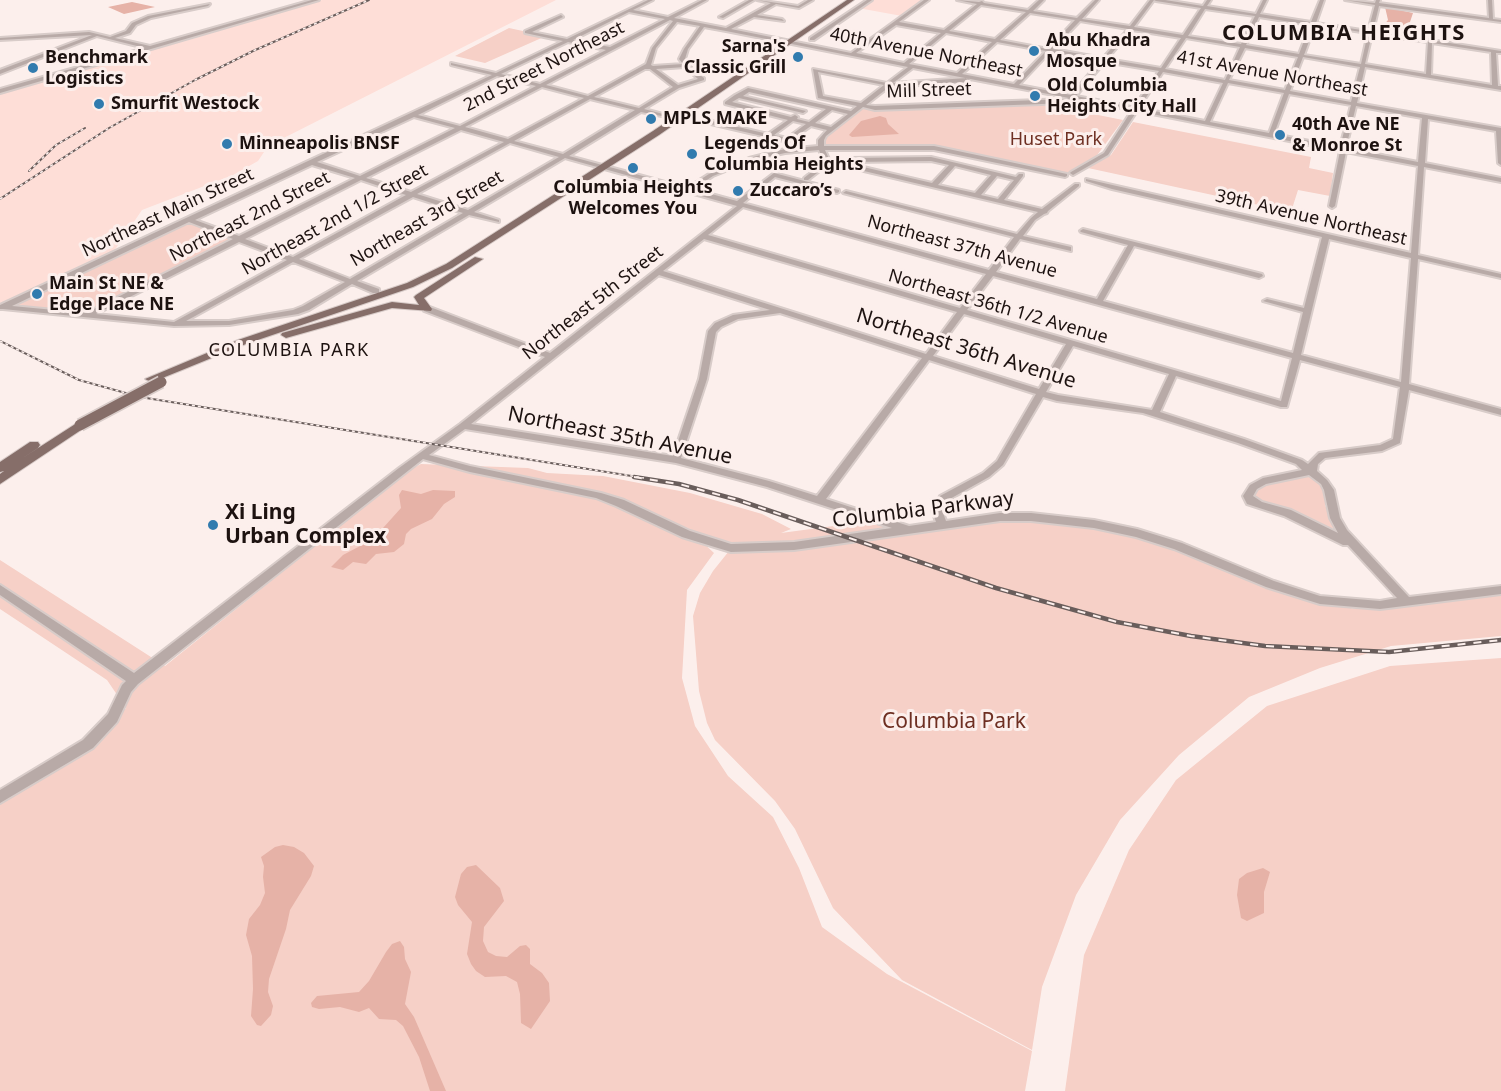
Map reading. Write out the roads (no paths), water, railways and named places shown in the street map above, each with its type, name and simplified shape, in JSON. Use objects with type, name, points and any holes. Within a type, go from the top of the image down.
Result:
[{"type":"main road","points":[[793,42],[851,0]]},
{"type":"main road","points":[[427,309],[419,297],[858,0]]},
{"type":"main road","points":[[0,468],[78,422],[209,354],[402,288],[430,276],[485,245],[607,168]]},
{"type":"main road","points":[[156,381],[412,290],[481,256]]},
{"type":"main road","points":[[270,339],[392,305],[427,309]]},
{"type":"main road","points":[[0,480],[78,422]]},
{"type":"street","points":[[0,86],[304,0]]},
{"type":"street","points":[[0,91],[317,0]]},
{"type":"street","name":"Northeast Main Street","points":[[2,307],[312,163],[651,0]]},
{"type":"street","name":"2nd Street Northeast","points":[[460,128],[705,0]]},
{"type":"street","points":[[721,17],[752,0]]},
{"type":"street","points":[[759,0],[799,7],[811,0]]},
{"type":"street","points":[[812,39],[870,0]]},
{"type":"street","points":[[852,54],[927,0]]},
{"type":"street","points":[[959,0],[983,2],[1030,12],[1498,87],[1493,50]]},
{"type":"street","points":[[958,74],[1042,0]]},
{"type":"street","points":[[1016,85],[1096,0]]},
{"type":"street","points":[[1075,96],[1154,0],[1501,52]]},
{"type":"street","points":[[1065,178],[1106,154],[1209,0]]},
{"type":"street","points":[[1207,122],[1264,0]]},
{"type":"street","points":[[1271,135],[1322,0]]},
{"type":"street","points":[[1347,0],[1378,2],[1501,21]]},
{"type":"street","points":[[1433,12],[1434,0]]},
{"type":"street","points":[[1490,0],[1491,20]]},
{"type":"street","points":[[906,64],[983,2]]},
{"type":"street","points":[[1332,206],[1343,149],[1378,2]]},
{"type":"street","points":[[726,30],[775,3]]},
{"type":"street","points":[[110,38],[131,31],[134,24],[150,17],[208,5]]},
{"type":"street","name":"40th Avenue Northeast","points":[[629,11],[1501,180]]},
{"type":"street","points":[[752,15],[782,20]]},
{"type":"street","points":[[561,16],[527,32],[611,50]]},
{"type":"street","points":[[650,66],[654,48],[676,20]]},
{"type":"street","name":"41st Avenue Northeast","points":[[895,23],[1500,129]]},
{"type":"street","points":[[686,65],[682,59],[686,48],[703,25]]},
{"type":"street","points":[[732,26],[758,31]]},
{"type":"street","points":[[2,42],[7,39],[84,33],[98,34],[154,48]]},
{"type":"street","points":[[0,72],[98,34]]},
{"type":"street","points":[[1428,76],[1430,41]]},
{"type":"street","points":[[453,64],[665,116]]},
{"type":"street","points":[[650,66],[686,65]]},
{"type":"street","name":"Northeast 3rd Street","points":[[2,307],[174,324],[229,322],[280,315],[306,308],[677,87],[702,79],[686,65]]},
{"type":"street","points":[[650,66],[677,87]]},
{"type":"street","name":"Northeast 2nd 1/2 Street","points":[[174,324],[511,142],[589,97],[650,66]]},
{"type":"street","points":[[913,66],[822,138],[821,148],[830,160],[1045,212]]},
{"type":"street","points":[[769,136],[820,97],[815,69],[889,84],[985,79]]},
{"type":"street","points":[[832,129],[727,103],[748,90],[852,112]]},
{"type":"street","points":[[737,96],[803,111]]},
{"type":"street","name":"Mill Street","points":[[820,97],[875,108],[1069,101],[1075,96]]},
{"type":"street","points":[[704,121],[788,140],[831,108]]},
{"type":"street","name":"Northeast 37th Avenue","points":[[413,115],[1501,411]]},
{"type":"street","points":[[1407,602],[1354,546],[1287,513],[1259,505],[1251,501],[1248,495],[1253,487],[1263,481],[1312,471],[1313,463],[1323,455],[1382,448],[1397,441],[1405,385],[1425,116]]},
{"type":"street","name":"Northeast 2nd Street","points":[[86,316],[460,128]]},
{"type":"street","points":[[1500,129],[1501,164]]},
{"type":"street","points":[[688,190],[711,175],[749,160],[786,151],[821,148],[934,148],[1084,181]]},
{"type":"street","points":[[806,179],[830,160],[925,158],[1018,179]]},
{"type":"street","points":[[312,163],[497,221]]},
{"type":"street","points":[[934,184],[954,164]]},
{"type":"street","points":[[820,500],[1018,237],[1033,219],[1084,181],[1086,165]]},
{"type":"street","points":[[1000,201],[1018,179],[1030,169]]},
{"type":"street","points":[[1073,173],[1084,181]]},
{"type":"street","points":[[977,195],[996,174]]},
{"type":"street","name":"Northeast 5th Street","points":[[134,680],[463,426],[703,236],[774,175],[837,191]]},
{"type":"street","points":[[1064,194],[1065,178]]},
{"type":"street","name":"39th Avenue Northeast","points":[[1084,181],[1501,276]]},
{"type":"street","points":[[846,193],[1068,249]]},
{"type":"street","points":[[189,220],[376,291]]},
{"type":"street","points":[[1083,231],[1260,276]]},
{"type":"street","name":"Northeast 36th 1/2 Avenue","points":[[703,236],[1284,405],[1297,356]]},
{"type":"street","points":[[1297,356],[1326,237]]},
{"type":"street","points":[[1099,302],[1131,245]]},
{"type":"street","name":"Northeast 36th Avenue","points":[[658,272],[1041,393],[1073,401],[1130,407],[1299,462],[1312,471],[1329,490],[1335,519],[1354,546]]},
{"type":"street","points":[[1268,301],[1308,311]]},
{"type":"street","points":[[427,309],[551,356]]},
{"type":"street","points":[[676,460],[703,380],[712,331],[718,325],[736,317],[780,310]]},
{"type":"street","points":[[942,524],[938,510],[940,503],[944,498],[986,475],[1000,463],[1070,344]]},
{"type":"street","points":[[1155,414],[1173,374]]},
{"type":"street","name":"Northeast 35th Avenue","points":[[463,426],[676,460],[820,500],[907,530]]},
{"type":"street","name":"Columbia Parkway","points":[[422,456],[470,469],[597,495],[620,502],[686,534],[731,548],[794,546],[942,524],[1000,517],[1031,517],[1094,524],[1156,539],[1270,584],[1320,600],[1380,605],[1501,590]]},
{"type":"street","points":[[0,589],[134,680],[126,689],[113,718],[88,744],[0,797]]},
{"type":"railway","points":[[0,199],[109,128],[195,80],[253,51],[369,0]]},
{"type":"railway","points":[[29,171],[56,145],[85,128]]},
{"type":"railway","points":[[0,341],[79,380],[140,397],[644,478]]},
{"type":"railway","points":[[634,477],[679,484],[738,500],[996,588],[1117,622],[1191,636],[1265,646],[1389,652],[1501,640]]},
{"type":"place","name":"Abu Khadra Mosque","points":[[1034,51]]},
{"type":"place","name":"Sarna's Classic Grill","points":[[798,57]]},
{"type":"place","name":"Benchmark Logistics","points":[[33,68]]},
{"type":"place","name":"Old Columbia Heights City Hall","points":[[1035,96]]},
{"type":"place","name":"Smurfit Westock","points":[[99,104]]},
{"type":"place","name":"MPLS MAKE","points":[[651,119]]},
{"type":"place","name":"40th Ave NE & Monroe St","points":[[1280,135]]},
{"type":"place","name":"Minneapolis BNSF","points":[[227,144]]},
{"type":"place","name":"Legends Of Columbia Heights","points":[[692,154]]},
{"type":"place","name":"Columbia Heights Welcomes You","points":[[633,168]]},
{"type":"place","name":"Zuccaro’s","points":[[738,191]]},
{"type":"place","name":"Main St NE & Edge Place NE","points":[[37,294]]},
{"type":"place","name":"Xi Ling Urban Complex","points":[[213,525]]},
{"type":"district","name":"COLUMBIA HEIGHTS","points":[[1344,34]]},
{"type":"district","name":"COLUMBIA PARK","points":[[289,351]]},
{"type":"park label","name":"Huset Park","points":[[1056,140]]},
{"type":"park label","name":"Columbia Park","points":[[954,722]]}]
